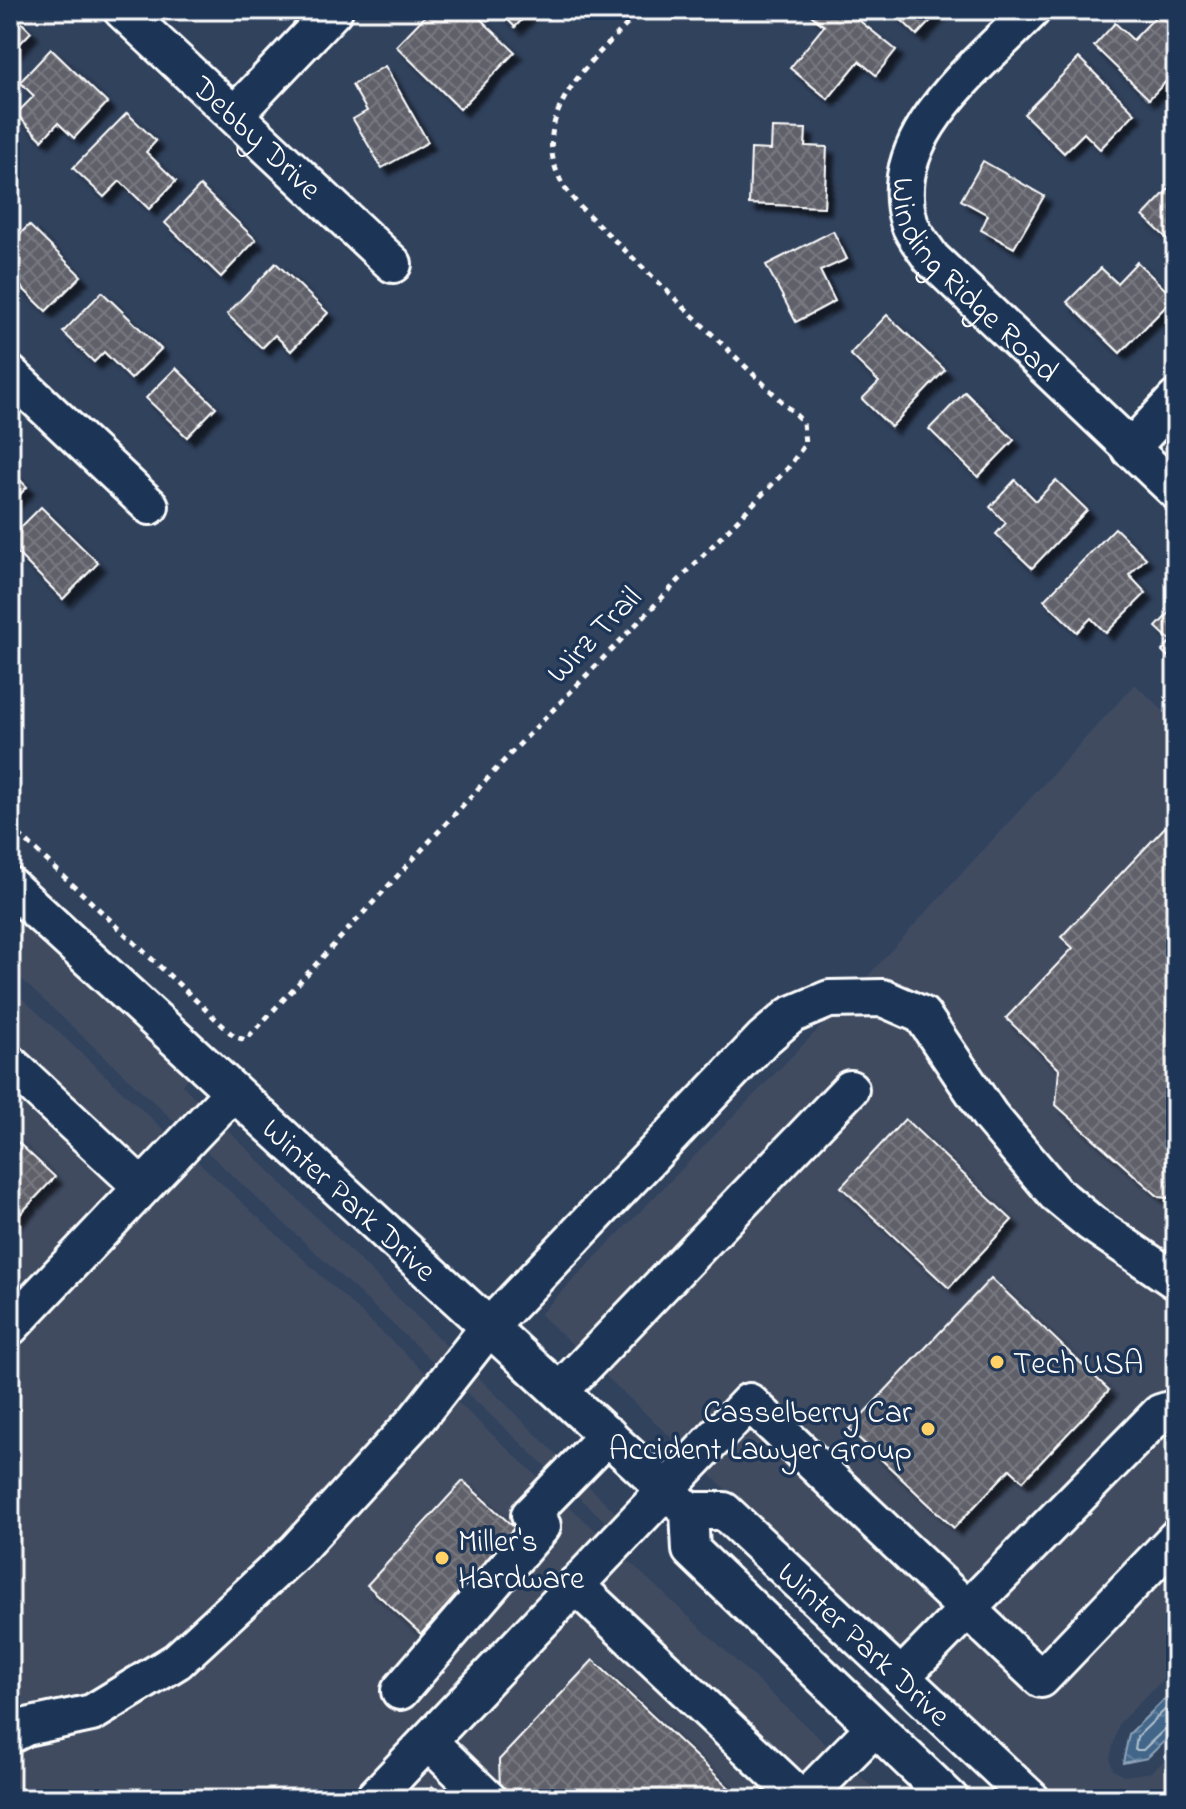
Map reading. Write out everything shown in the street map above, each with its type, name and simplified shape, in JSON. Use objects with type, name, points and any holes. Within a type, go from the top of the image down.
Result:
[{"type":"street","name":"Debby Drive","points":[[122,10],[393,264]]},
{"type":"street","points":[[235,114],[334,10]]},
{"type":"street","name":"Winding Ridge Road","points":[[1032,10],[933,113],[911,150],[902,188],[909,225],[931,258],[1176,491]]},
{"type":"street","points":[[10,374],[150,506]]},
{"type":"street","points":[[1130,449],[1176,399]]},
{"type":"street","name":"Winter Park Drive","points":[[12,890],[679,1500],[724,1511],[1031,1799]]},
{"type":"street","points":[[10,1735],[26,1727],[92,1713],[177,1661],[296,1551],[416,1420],[489,1327],[763,1039],[791,1015],[829,999],[883,998],[922,1015],[990,1116],[1056,1194],[1101,1231],[1176,1281]]},
{"type":"street","points":[[10,1064],[142,1187]]},
{"type":"street","points":[[560,1391],[850,1089]]},
{"type":"street","points":[[10,1327],[233,1092]]},
{"type":"street","points":[[373,1799],[575,1585],[679,1500],[749,1402],[1041,1679],[1176,1538]]},
{"type":"street","points":[[901,1677],[1160,1413],[1176,1408]]},
{"type":"street","points":[[400,1691],[542,1526],[530,1515],[608,1435]]},
{"type":"street","name":"Winter Park Drive","points":[[679,1500],[691,1550],[950,1799]]},
{"type":"street","points":[[575,1585],[803,1799],[874,1728]]},
{"type":"street","points":[[428,1741],[488,1799]]},
{"type":"path","name":"Wirz Trail","points":[[10,826],[235,1037],[246,1040],[513,751],[788,468],[805,444],[803,422],[580,207],[559,178],[550,148],[556,113],[570,87],[641,10]]},
{"type":"shaded area","points":[[1135,684],[1176,723],[1176,1667],[1119,1723],[1110,1758],[1113,1770],[1124,1776],[1151,1772],[1176,1751],[1176,1799],[1054,1799],[540,1314],[831,1016]]},
{"type":"shaded area","points":[[10,907],[190,1073],[182,1085],[619,1516],[609,1525],[10,969]]},
{"type":"shaded area","points":[[10,987],[885,1799],[10,1799]]},
{"type":"water","points":[[1176,1688],[1176,1730],[1147,1758],[1123,1763],[1129,1734]]},
{"type":"building","points":[[431,10],[471,10],[515,52],[460,109],[396,46]]},
{"type":"building","points":[[498,10],[531,10],[515,27]]},
{"type":"building","points":[[815,10],[846,10],[896,50],[876,75],[859,61],[828,99],[790,68],[824,26],[811,15]]},
{"type":"building","points":[[891,10],[941,10],[917,35]]},
{"type":"building","points":[[1162,10],[1171,10],[1176,15],[1176,71],[1149,99],[1094,46],[1115,23],[1133,40]]},
{"type":"building","points":[[10,11],[31,32],[10,54]]},
{"type":"building","points":[[51,49],[107,103],[74,138],[58,123],[42,140],[16,114],[34,96],[20,82]]},
{"type":"building","points":[[1079,58],[1135,113],[1100,149],[1084,133],[1064,153],[1024,114]]},
{"type":"building","points":[[385,66],[428,142],[382,168],[353,119],[367,111],[352,85]]},
{"type":"building","points":[[127,113],[156,141],[146,152],[176,181],[149,209],[120,181],[104,197],[73,168]]},
{"type":"building","points":[[772,128],[806,129],[805,146],[827,147],[824,207],[749,204],[751,149],[771,150]]},
{"type":"building","points":[[983,161],[1044,196],[1014,248],[981,230],[988,215],[961,200]]},
{"type":"building","points":[[1176,181],[1176,247],[1143,216]]},
{"type":"building","points":[[200,186],[256,240],[221,277],[165,223]]},
{"type":"building","points":[[29,225],[81,276],[46,311],[10,276],[10,244]]},
{"type":"building","points":[[833,231],[847,259],[820,271],[835,301],[796,322],[766,265]]},
{"type":"building","points":[[1137,262],[1174,298],[1120,353],[1067,302],[1101,268],[1117,283]]},
{"type":"building","points":[[276,263],[328,313],[291,351],[275,335],[262,348],[227,314]]},
{"type":"building","points":[[102,292],[161,349],[131,379],[104,352],[94,362],[63,332]]},
{"type":"building","points":[[887,315],[945,370],[891,427],[862,399],[879,382],[850,354]]},
{"type":"building","points":[[176,368],[216,407],[187,437],[146,398]]},
{"type":"building","points":[[965,392],[1014,440],[978,477],[929,429]]},
{"type":"building","points":[[10,470],[27,487],[10,505]]},
{"type":"building","points":[[1015,480],[1036,501],[1056,480],[1087,510],[1032,568],[996,534],[1006,523],[990,507]]},
{"type":"building","points":[[41,507],[98,563],[63,599],[10,546],[10,538]]},
{"type":"building","points":[[1115,528],[1146,558],[1129,575],[1146,593],[1106,633],[1091,618],[1077,632],[1044,600]]},
{"type":"building","points":[[1176,606],[1176,665],[1162,651],[1171,641],[1156,627]]},
{"type":"building","points":[[1167,825],[1176,833],[1176,1199],[1159,1197],[1056,1105],[1059,1069],[1006,1018],[1073,948],[1061,937]]},
{"type":"building","points":[[905,1119],[1012,1220],[949,1288],[841,1187]]},
{"type":"building","points":[[10,1135],[55,1177],[10,1225]]},
{"type":"building","points":[[991,1278],[1109,1390],[1023,1481],[1010,1469],[954,1528],[849,1429]]},
{"type":"building","name":"Miller's Hardware","points":[[463,1481],[517,1530],[421,1634],[367,1585]]},
{"type":"building","points":[[593,1660],[741,1799],[512,1799],[500,1787],[499,1760]]},
{"type":"building","points":[[432,1786],[447,1799],[421,1799]]},
{"type":"place","name":"Tech USA","points":[[997,1362]]},
{"type":"place","name":"Casselberry Car Accident Lawyer Group","points":[[928,1429]]},
{"type":"place","name":"Miller's Hardware","points":[[442,1558]]}]
